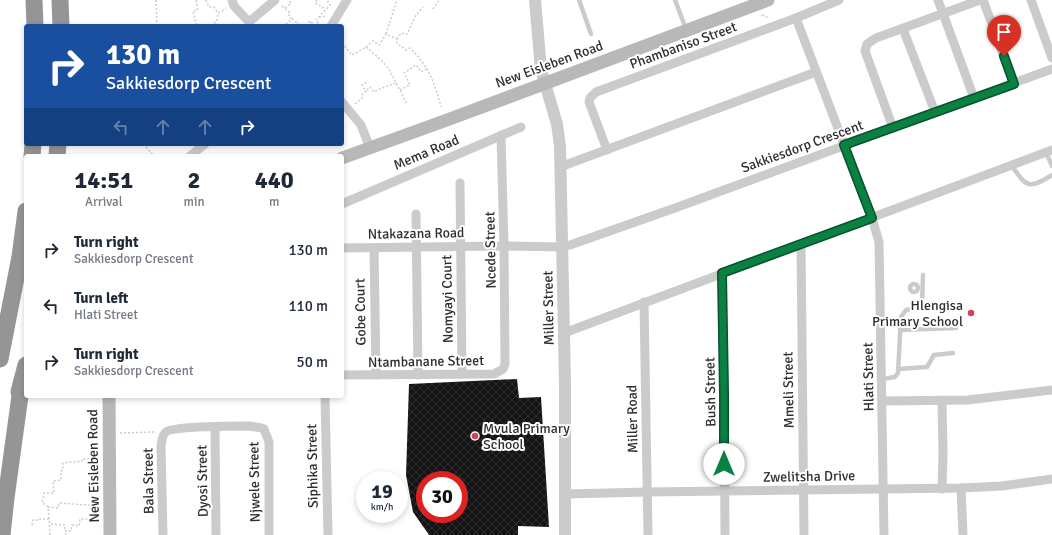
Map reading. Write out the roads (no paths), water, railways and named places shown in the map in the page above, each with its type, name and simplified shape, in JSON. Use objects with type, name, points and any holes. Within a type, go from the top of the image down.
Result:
[{"type":"highway","points":[[34,0],[34,24]]},
{"type":"highway","points":[[60,0],[61,24]]},
{"type":"highway","points":[[0,359],[20,257],[24,226]]},
{"type":"highway","points":[[0,311],[6,279],[11,267],[20,257]]},
{"type":"highway","points":[[0,471],[24,373]]},
{"type":"highway","points":[[2,535],[24,373]]},
{"type":"main road","name":"New Eisleben Road","points":[[344,157],[768,0]]},
{"type":"main road","name":"New Eisleben Road","points":[[109,398],[110,535]]},
{"type":"street","points":[[332,24],[346,0]]},
{"type":"street","name":"Miller Street","points":[[535,0],[541,70],[559,135],[564,333],[566,494],[565,535]]},
{"type":"street","name":"Phambaniso Street","points":[[607,150],[589,102],[590,98],[596,92],[796,18],[839,0]]},
{"type":"street","points":[[938,0],[974,98]]},
{"type":"street","points":[[893,128],[865,51],[866,47],[871,42],[980,0]]},
{"type":"street","points":[[983,0],[1014,84]]},
{"type":"street","points":[[1030,0],[1052,58]]},
{"type":"street","points":[[233,3],[249,22],[273,1]]},
{"type":"street","name":"Hlati Street","points":[[796,18],[872,218],[879,246],[882,379],[882,490],[884,535]]},
{"type":"street","points":[[903,29],[935,112]]},
{"type":"street","name":"Sakkiesdorp Crescent","points":[[562,247],[578,243],[1052,69]]},
{"type":"street","points":[[560,167],[816,72]]},
{"type":"street","points":[[344,104],[361,125],[370,148]]},
{"type":"street","name":"Mema Road","points":[[344,203],[521,127]]},
{"type":"street","name":"Ncede Street","points":[[501,135],[505,364]]},
{"type":"street","points":[[192,154],[202,146]]},
{"type":"street","points":[[564,333],[1049,151]]},
{"type":"street","name":"Nomyayi Court","points":[[460,183],[462,374]]},
{"type":"street","points":[[416,214],[418,375]]},
{"type":"street","name":"Mmeli Street","points":[[801,244],[804,535]]},
{"type":"street","name":"Ntakazana Road","points":[[344,248],[504,246],[562,247]]},
{"type":"street","name":"Gobe Court","points":[[374,248],[376,375]]},
{"type":"street","name":"Bush Street","points":[[722,273],[725,535]]},
{"type":"street","name":"Miller Road","points":[[644,302],[648,535]]},
{"type":"street","name":"Ntambanane Street","points":[[344,375],[494,374],[503,369],[505,364]]},
{"type":"street","points":[[882,401],[942,402],[1052,390]]},
{"type":"street","name":"Siphika Street","points":[[325,398],[328,535]]},
{"type":"street","points":[[942,402],[942,489]]},
{"type":"street","name":"Njwele Street","points":[[166,432],[215,427],[250,426],[264,429],[269,442],[269,535]]},
{"type":"street","name":"Dyosi Street","points":[[215,427],[216,535]]},
{"type":"street","name":"Bala Street","points":[[163,535],[161,446],[166,432]]},
{"type":"street","name":"Zwelitsha Drive","points":[[566,494],[942,489],[1002,486],[1052,479]]},
{"type":"street","points":[[961,488],[963,535]]},
{"type":"lane","points":[[579,0],[591,34]]},
{"type":"lane","points":[[676,0],[686,30]]},
{"type":"lane","points":[[1049,151],[1052,166]]},
{"type":"lane","points":[[1012,166],[1024,181],[1031,185],[1036,185],[1052,176]]},
{"type":"lane","points":[[882,379],[895,376],[898,373],[901,316],[906,310],[921,307],[920,289],[922,276]]},
{"type":"lane","points":[[908,288],[913,292],[920,289]]},
{"type":"lane","points":[[900,330],[956,328]]},
{"type":"lane","points":[[898,369],[927,367],[934,355],[953,353]]},
{"type":"place","name":"Hlengisa Primary School","points":[[971,313]]},
{"type":"place","name":"Mvula Primary School","points":[[475,436]]}]
